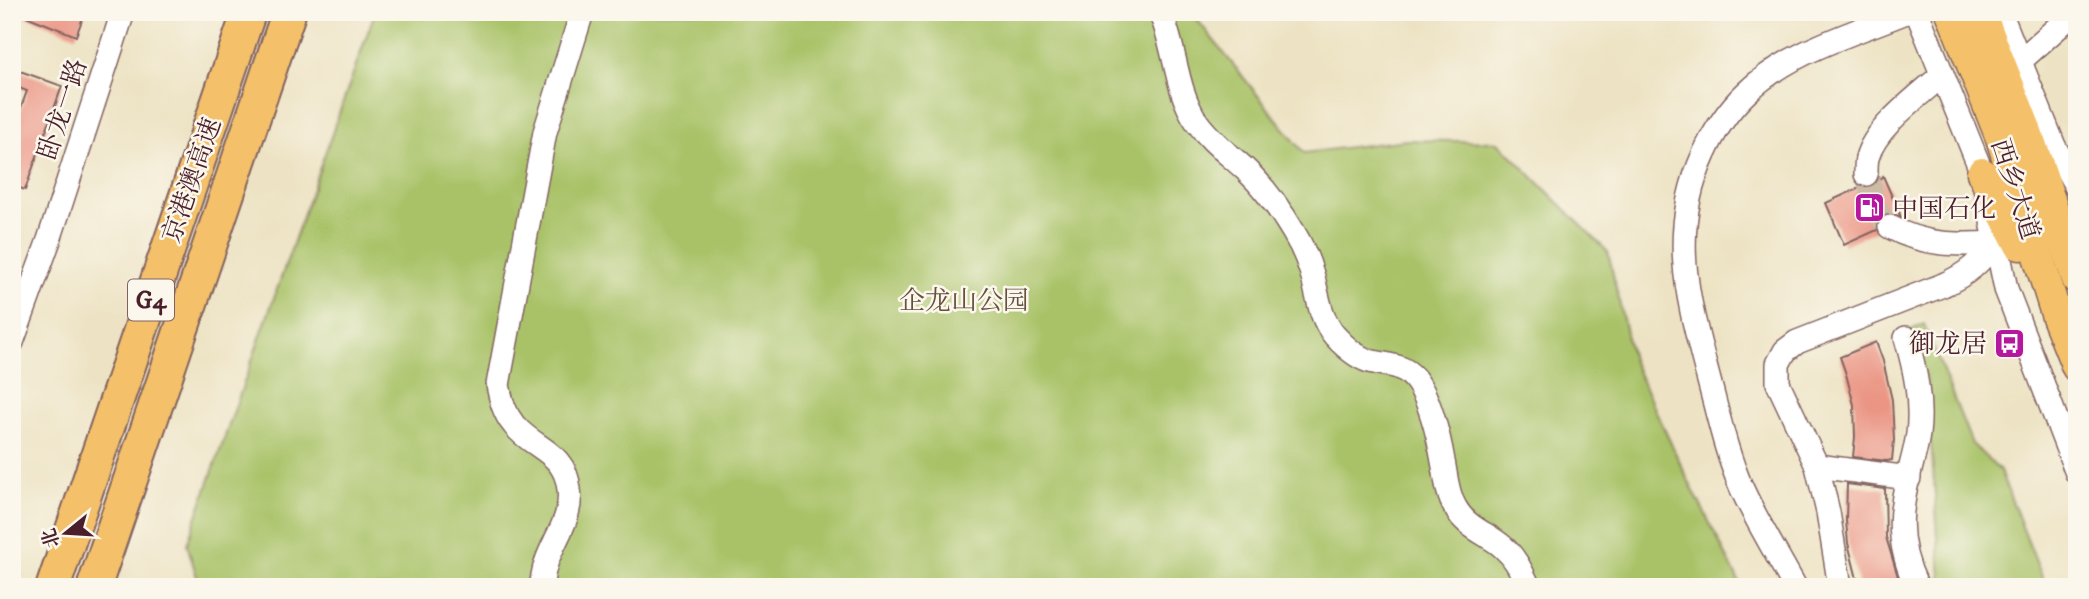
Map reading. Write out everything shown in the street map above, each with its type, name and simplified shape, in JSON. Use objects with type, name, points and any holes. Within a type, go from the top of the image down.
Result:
[{"type":"highway","name":"京港澳高速","points":[[52,587],[249,12]]},
{"type":"highway","name":"京港澳高速","points":[[94,587],[289,12]]},
{"type":"main road","name":"西乡大道","points":[[1951,12],[2014,134],[2077,279]]},
{"type":"main road","name":"西乡大道","points":[[1980,12],[2014,134],[2057,317],[2077,367]]},
{"type":"main road","points":[[2065,146],[2077,258]]},
{"type":"main road","points":[[1982,173],[2057,317]]},
{"type":"street","name":"卧龙一路","points":[[12,342],[49,240],[123,12]]},
{"type":"street","points":[[542,587],[549,550],[563,527],[569,508],[569,488],[563,469],[551,453],[516,428],[503,408],[498,385],[545,132],[582,12]]},
{"type":"street","points":[[1160,12],[1168,31],[1182,93],[1196,121],[1215,145],[1246,171],[1274,201],[1296,236],[1312,274],[1322,314],[1332,333],[1347,349],[1366,360],[1402,368],[1414,377],[1438,437],[1447,486],[1454,507],[1468,525],[1501,545],[1513,556],[1529,587]]},
{"type":"street","points":[[1795,587],[1742,489],[1725,442],[1688,297],[1683,261],[1683,229],[1688,197],[1713,136],[1745,93],[1795,58],[1906,12]]},
{"type":"street","points":[[1917,12],[1982,173],[2006,289],[2077,473]]},
{"type":"street","points":[[2000,12],[2020,61],[2065,146],[2077,188]]},
{"type":"street","points":[[2020,61],[2075,12]]},
{"type":"street","points":[[1866,174],[1867,158],[1876,140],[1895,117],[1942,75]]},
{"type":"street","points":[[1890,227],[1920,241],[1941,244],[1995,243]]},
{"type":"street","points":[[1840,587],[1828,512],[1816,466],[1778,383],[1778,364],[1785,351],[1797,342],[1955,279],[1978,265],[1995,243]]},
{"type":"street","points":[[1906,338],[1917,384],[1919,407],[1917,443],[1903,501],[1901,526],[1904,549],[1917,587]]},
{"type":"street","points":[[1816,466],[1909,478]]},
{"type":"green space","name":"企龙山公园","points":[[375,12],[1191,12],[1304,153],[1406,140],[1498,142],[1608,252],[1632,360],[1742,587],[200,587],[187,544]]},
{"type":"green space","points":[[1924,324],[1972,444],[2000,471],[2046,587],[1949,587],[1941,577],[1926,375],[1898,336]]},
{"type":"building","points":[[16,12],[85,12],[76,36]]},
{"type":"building","points":[[20,71],[62,86],[25,190],[12,185],[12,132],[27,91],[14,86]]},
{"type":"building","name":"中国石化","points":[[1883,176],[1901,217],[1890,213],[1883,215],[1877,221],[1877,230],[1844,245],[1826,203],[1861,187],[1872,186]]},
{"type":"building","points":[[1876,342],[1892,400],[1894,440],[1892,460],[1887,461],[1853,457],[1854,405],[1840,357]]},
{"type":"building","points":[[1847,484],[1885,489],[1886,537],[1901,587],[1859,587],[1848,543]]},
{"type":"tunnel","points":[[1866,174],[1878,213],[1890,227]]},
{"type":"place","name":"中国石化","points":[[1869,208]]},
{"type":"place","name":"御龙居","points":[[2010,343]]}]
